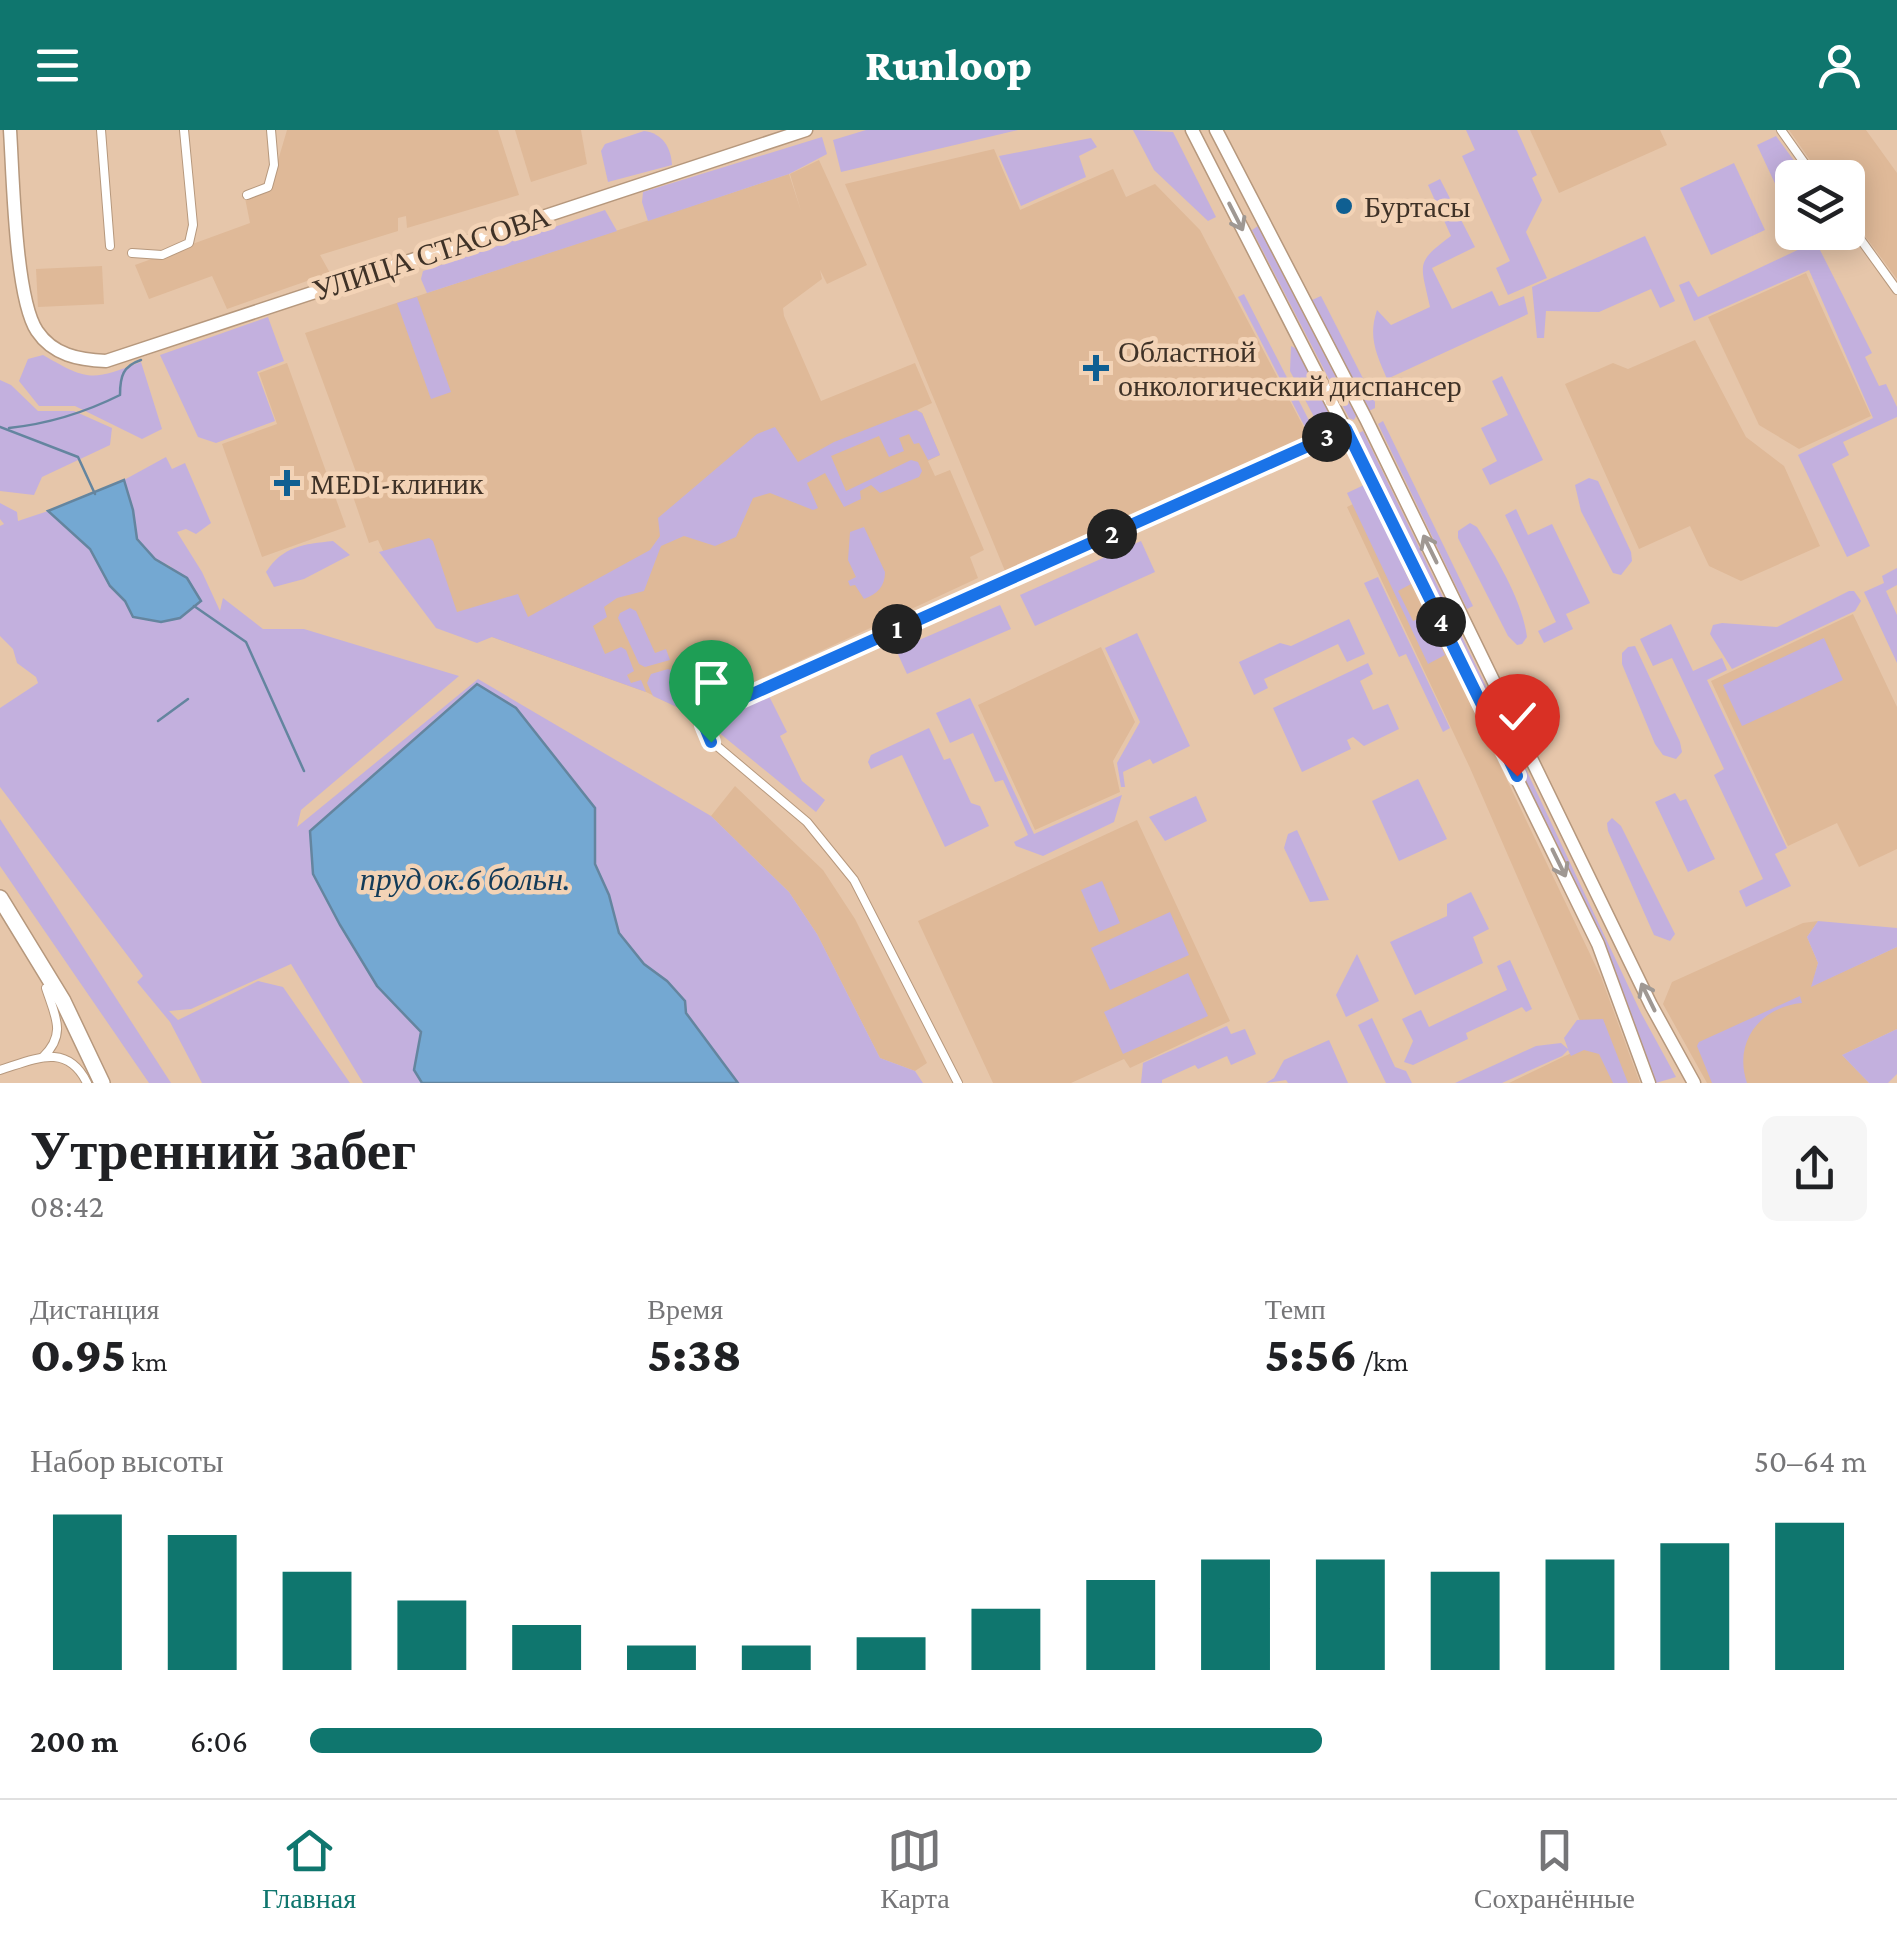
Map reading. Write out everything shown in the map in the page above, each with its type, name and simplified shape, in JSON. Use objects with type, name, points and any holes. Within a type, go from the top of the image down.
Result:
[{"type":"highway","points":[[0,897],[63,1001],[105,1083]]},
{"type":"highway","points":[[0,914],[46,988],[90,1083]]},
{"type":"main road","name":"УЛИЦА СТАСОВА","points":[[10,130],[25,302],[37,331],[56,350],[82,360],[106,361],[806,130]]},
{"type":"main road","points":[[1192,130],[1346,429],[1598,944],[1649,1083]]},
{"type":"main road","points":[[1216,130],[1366,419],[1651,1004],[1694,1083]]},
{"type":"street","points":[[101,130],[110,246]]},
{"type":"street","points":[[132,253],[162,255],[189,244],[193,225],[184,130]]},
{"type":"street","points":[[247,194],[268,187],[274,165],[271,130]]},
{"type":"street","points":[[1781,130],[1802,160]]},
{"type":"street","points":[[1865,246],[1897,290]]},
{"type":"street","points":[[958,1083],[854,880],[807,822],[711,742],[704,725],[712,712],[740,699],[1346,429]]},
{"type":"street","points":[[43,1057],[59,1032],[46,988]]},
{"type":"street","points":[[0,1070],[43,1057],[70,1060],[90,1083]]},
{"type":"shaded area","points":[[287,130],[498,130],[519,195],[407,228],[406,216],[398,218],[398,231],[320,255],[330,273],[227,309],[212,276],[149,299],[135,265],[250,223],[245,198],[269,191]]},
{"type":"shaded area","points":[[515,130],[581,130],[587,164],[531,182]]},
{"type":"shaded area","points":[[866,130],[1018,130],[841,172],[833,140]]},
{"type":"shaded area","points":[[1133,130],[1173,132],[1216,217],[1208,221],[1154,170]]},
{"type":"shaded area","points":[[1466,130],[1517,130],[1537,175],[1532,178],[1542,200],[1526,232],[1547,278],[1508,295],[1496,268],[1510,261],[1462,156],[1475,150]]},
{"type":"shaded area","points":[[1530,130],[1660,130],[1667,145],[1559,193]]},
{"type":"shaded area","points":[[1789,130],[1866,130],[1897,173],[1897,279],[1865,236],[1865,160],[1810,160]]},
{"type":"shaded area","points":[[644,131],[664,142],[672,165],[608,182],[601,151],[605,144]]},
{"type":"shaded area","points":[[1776,136],[1794,160],[1775,160],[1775,184],[1757,145]]},
{"type":"shaded area","points":[[822,137],[827,154],[789,174],[648,221],[643,192]]},
{"type":"shaded area","points":[[1091,138],[1097,147],[1079,156],[1086,177],[1021,206],[999,156]]},
{"type":"shaded area","name":"Областной онкологический диспансер","points":[[994,149],[1020,210],[1113,169],[1126,197],[1155,184],[1200,230],[1310,439],[1005,571],[845,184]]},
{"type":"shaded area","points":[[819,160],[867,265],[827,284],[820,270],[822,279],[783,308],[784,316],[821,401],[915,363],[932,403],[917,410],[922,413],[940,455],[928,461],[935,476],[950,470],[984,550],[970,557],[978,578],[728,694],[681,709],[646,692],[492,637],[440,624],[385,555],[378,540],[369,543],[346,476],[356,472],[305,333],[789,174],[801,211],[790,174]]},
{"type":"shaded area","points":[[1734,163],[1765,230],[1711,255],[1680,188]]},
{"type":"shaded area","points":[[1440,179],[1475,247],[1432,268],[1452,309],[1492,291],[1499,306],[1524,296],[1528,314],[1387,379],[1375,345],[1374,320],[1377,310],[1391,325],[1430,307],[1423,266],[1431,252],[1451,236],[1428,185]]},
{"type":"shaded area","points":[[605,210],[617,231],[427,293],[421,279],[423,271]]},
{"type":"shaded area","points":[[1258,226],[1356,416],[1354,420],[1349,418],[1252,230]]},
{"type":"shaded area","points":[[1645,236],[1675,301],[1660,308],[1651,289],[1599,312],[1546,311],[1544,338],[1537,338],[1532,287]]},
{"type":"shaded area","points":[[1798,250],[1820,250],[1872,353],[1865,357],[1879,386],[1886,384],[1897,407],[1897,417],[1843,442],[1849,455],[1832,464],[1870,546],[1847,557],[1798,455],[1873,418],[1809,270],[1694,321],[1679,285],[1689,281],[1698,297]]},
{"type":"shaded area","points":[[102,266],[104,304],[38,307],[36,269]]},
{"type":"shaded area","points":[[1806,273],[1871,416],[1799,449],[1759,425],[1708,317]]},
{"type":"shaded area","points":[[1244,294],[1316,434],[1310,437],[1238,297]]},
{"type":"shaded area","points":[[1321,296],[1375,402],[1375,408],[1369,411],[1312,300]]},
{"type":"shaded area","points":[[417,297],[451,392],[431,399],[397,303]]},
{"type":"shaded area","points":[[268,317],[284,361],[257,372],[275,421],[216,443],[198,437],[160,355]]},
{"type":"shaded area","points":[[1695,340],[1746,437],[1784,466],[1820,546],[1741,581],[1709,566],[1690,526],[1639,549],[1565,384],[1613,363],[1628,369]]},
{"type":"shaded area","points":[[1291,346],[1297,349],[1334,423],[1324,436],[1290,371]]},
{"type":"shaded area","points":[[43,355],[70,370],[90,375],[111,373],[141,362],[162,429],[142,439],[75,406],[39,406],[19,381],[28,359]]},
{"type":"shaded area","points":[[287,363],[346,527],[262,557],[222,444],[277,424],[259,373]]},
{"type":"shaded area","points":[[1502,376],[1543,460],[1490,485],[1482,469],[1497,461],[1481,428],[1508,415],[1492,381]]},
{"type":"shaded area","points":[[0,380],[11,385],[38,411],[74,411],[112,428],[110,445],[42,477],[34,495],[0,491]]},
{"type":"shaded area","points":[[916,410],[922,413],[940,455],[928,460],[909,434],[899,438],[904,451],[889,457],[879,436],[831,456],[846,491],[911,460],[918,462],[922,471],[919,477],[880,493],[871,485],[860,491],[861,499],[844,507],[825,473],[807,483],[818,508],[813,510],[770,493],[753,498],[736,537],[715,546],[684,536],[661,546],[644,591],[617,598],[604,607],[607,617],[593,626],[605,654],[621,647],[626,650],[634,671],[627,675],[631,683],[641,680],[646,692],[492,637],[477,643],[436,628],[379,552],[429,538],[457,612],[518,594],[528,617],[650,550],[660,536],[658,518],[757,434],[775,427],[798,462],[834,442]]},
{"type":"shaded area","points":[[1383,421],[1473,606],[1467,609],[1378,424]]},
{"type":"shaded area","points":[[1363,431],[1493,701],[1488,704],[1357,434]]},
{"type":"shaded area","points":[[166,457],[172,469],[185,463],[211,523],[196,534],[186,529],[177,532],[220,611],[223,598],[263,629],[304,629],[459,676],[301,810],[297,827],[478,679],[711,816],[789,892],[817,934],[880,1058],[915,1071],[923,1083],[363,1083],[291,964],[191,1009],[169,1011],[178,1020],[258,981],[283,987],[350,1083],[202,1083],[170,1022],[137,982],[143,976],[0,787],[0,708],[38,683],[17,663],[13,649],[0,636],[0,526],[4,524],[0,503],[17,512],[18,521],[48,511],[90,549],[110,586],[134,617],[161,621],[180,618],[201,601],[170,566],[155,559],[137,539],[124,480]]},
{"type":"shaded area","points":[[1589,478],[1598,481],[1631,552],[1632,561],[1621,575],[1613,573],[1581,511],[1575,485]]},
{"type":"shaded area","points":[[1364,485],[1411,584],[1398,591],[1413,621],[1426,616],[1445,655],[1428,664],[1347,493]]},
{"type":"shaded area","points":[[1371,495],[1601,977],[1640,1083],[1509,1083],[1590,1044],[1470,768],[1347,507]]},
{"type":"shaded area","points":[[1516,509],[1528,535],[1552,524],[1590,603],[1566,614],[1573,629],[1544,643],[1538,631],[1556,622],[1505,515]]},
{"type":"shaded area","points":[[1470,523],[1477,527],[1514,594],[1527,637],[1522,644],[1517,645],[1508,636],[1458,538],[1458,531]]},
{"type":"shaded area","points":[[864,527],[885,572],[879,589],[864,599],[855,585],[850,586],[848,581],[856,577],[848,560],[850,532]]},
{"type":"shaded area","points":[[333,541],[350,555],[304,579],[274,587],[266,572],[280,557],[304,545]]},
{"type":"shaded area","points":[[1141,541],[1155,572],[1035,626],[1020,595]]},
{"type":"shaded area","points":[[1897,568],[1897,585],[1886,591],[1897,615],[1897,663],[1864,592],[1884,583],[1882,576]]},
{"type":"shaded area","points":[[1378,577],[1450,728],[1443,732],[1406,654],[1399,657],[1364,583]]},
{"type":"shaded area","points":[[1854,591],[1861,601],[1855,611],[1732,669],[1710,634],[1713,625],[1722,623],[1777,627]]},
{"type":"shaded area","points":[[1000,605],[1011,629],[907,674],[896,650]]},
{"type":"shaded area","points":[[630,608],[636,611],[655,653],[666,649],[670,660],[645,667],[639,664],[618,618]]},
{"type":"shaded area","points":[[1853,614],[1897,707],[1897,849],[1859,867],[1837,823],[1788,846],[1711,681]]},
{"type":"shaded area","points":[[1349,619],[1365,654],[1347,662],[1338,644],[1264,679],[1268,688],[1254,695],[1239,662],[1280,643],[1291,646]]},
{"type":"shaded area","points":[[1671,624],[1693,671],[1722,658],[1727,670],[1707,680],[1787,848],[1775,854],[1791,886],[1746,907],[1739,891],[1763,879],[1714,775],[1724,769],[1672,658],[1653,666],[1640,639]]},
{"type":"shaded area","points":[[1137,633],[1190,746],[1153,764],[1150,759],[1123,772],[1125,787],[1121,787],[1117,763],[1140,722],[1105,648]]},
{"type":"shaded area","points":[[1824,638],[1843,680],[1742,726],[1723,685]]},
{"type":"shaded area","points":[[1635,646],[1680,742],[1682,752],[1676,759],[1663,755],[1655,744],[1622,664],[1622,653]]},
{"type":"shaded area","points":[[1101,647],[1135,722],[1113,761],[1120,792],[1035,830],[978,705]]},
{"type":"shaded area","points":[[1368,663],[1373,674],[1360,681],[1373,710],[1388,704],[1399,729],[1364,746],[1353,737],[1347,740],[1351,749],[1302,772],[1273,708]]},
{"type":"shaded area","points":[[668,669],[677,672],[691,687],[712,682],[728,694],[681,709],[653,696],[647,683],[651,674]]},
{"type":"shaded area","points":[[767,692],[787,732],[780,736],[802,781],[825,800],[816,812],[717,731],[720,715]]},
{"type":"shaded area","points":[[970,698],[1034,834],[1122,795],[1114,822],[1043,856],[1016,846],[1014,842],[1028,835],[1003,780],[995,782],[973,733],[950,743],[936,713]]},
{"type":"shaded area","points":[[929,728],[944,760],[950,758],[971,803],[980,806],[989,826],[945,847],[902,755],[871,769],[868,762],[871,755]]},
{"type":"shaded area","points":[[1513,742],[1641,1013],[1676,1077],[1656,1083],[1612,966],[1507,744]]},
{"type":"shaded area","points":[[1418,779],[1447,839],[1399,861],[1372,801]]},
{"type":"shaded area","points":[[735,786],[823,870],[855,919],[927,1063],[915,1071],[880,1058],[817,934],[789,892],[711,816]]},
{"type":"shaded area","points":[[1675,793],[1680,801],[1686,799],[1715,859],[1688,872],[1655,802]]},
{"type":"shaded area","points":[[1196,796],[1207,821],[1165,841],[1149,817]]},
{"type":"shaded area","points":[[1612,818],[1621,826],[1675,934],[1670,941],[1654,935],[1608,831],[1607,823]]},
{"type":"shaded area","points":[[0,819],[171,1083],[149,1083],[0,866]]},
{"type":"shaded area","points":[[1137,820],[1230,1021],[1130,1068],[1124,1059],[1071,1083],[993,1083],[918,921]]},
{"type":"shaded area","points":[[1297,830],[1329,900],[1310,902],[1284,848],[1288,834]]},
{"type":"shaded area","points":[[1102,881],[1120,923],[1099,932],[1081,890]]},
{"type":"shaded area","points":[[1471,892],[1489,929],[1473,937],[1483,963],[1415,995],[1390,942],[1447,916],[1447,904]]},
{"type":"shaded area","points":[[1170,912],[1189,955],[1110,990],[1091,948]]},
{"type":"shaded area","points":[[1818,921],[1807,937],[1818,963],[1812,986],[1897,947],[1897,1029],[1842,1055],[1869,1083],[1707,1083],[1663,1004],[1672,982],[1803,923]]},
{"type":"shaded area","points":[[1818,921],[1897,928],[1897,947],[1811,987],[1818,963],[1807,937]]},
{"type":"shaded area","points":[[1357,954],[1379,1001],[1346,1017],[1336,995]]},
{"type":"shaded area","points":[[1510,960],[1532,1009],[1526,1012],[1522,1007],[1466,1033],[1468,1039],[1413,1065],[1404,1062],[1413,1041],[1402,1019],[1421,1010],[1429,1027],[1507,990],[1497,966]]},
{"type":"shaded area","points":[[1188,973],[1208,1016],[1123,1054],[1104,1012]]},
{"type":"shaded area","points":[[1800,996],[1802,1003],[1774,1011],[1754,1029],[1744,1054],[1747,1083],[1712,1083],[1697,1046],[1699,1042]]},
{"type":"shaded area","points":[[1372,1018],[1395,1067],[1406,1071],[1412,1083],[1386,1083],[1358,1025]]},
{"type":"shaded area","points":[[1603,1019],[1628,1083],[1613,1083],[1599,1054],[1584,1050],[1571,1056],[1568,1050],[1502,1083],[1455,1083],[1536,1046],[1561,1043],[1568,1049],[1564,1038],[1577,1020]]},
{"type":"shaded area","points":[[1227,1026],[1231,1034],[1245,1029],[1256,1054],[1231,1065],[1227,1056],[1198,1069],[1195,1065],[1162,1083],[1141,1083],[1143,1063]]},
{"type":"shaded area","points":[[1897,1029],[1897,1074],[1888,1083],[1869,1083],[1842,1055]]},
{"type":"shaded area","points":[[1329,1040],[1348,1083],[1266,1083],[1274,1078],[1284,1060]]},
{"type":"water","points":[[124,480],[137,539],[155,559],[187,578],[201,601],[180,618],[161,622],[133,617],[90,549],[48,511]]},
{"type":"water","name":"пруд ок.6 больн.","points":[[477,684],[516,708],[595,808],[595,864],[609,895],[619,933],[644,964],[685,1001],[686,1013],[738,1083],[422,1083],[414,1070],[421,1032],[377,986],[340,925],[313,874],[310,831]]},
{"type":"waterway","points":[[9,428],[66,416],[120,395],[124,373],[141,360]]},
{"type":"waterway","points":[[0,427],[78,457],[95,494]]},
{"type":"waterway","points":[[194,606],[246,642],[304,771]]},
{"type":"waterway","points":[[158,721],[188,699]]},
{"type":"place","name":"Буртасы","points":[[1344,206]]},
{"type":"place","name":"Областной онкологический диспансер","points":[[1096,368]]},
{"type":"place","name":"MEDI-клиник","points":[[287,483]]},
{"type":"route","points":[[711,742],[704,725],[712,712],[1346,429],[1517,776]]}]
